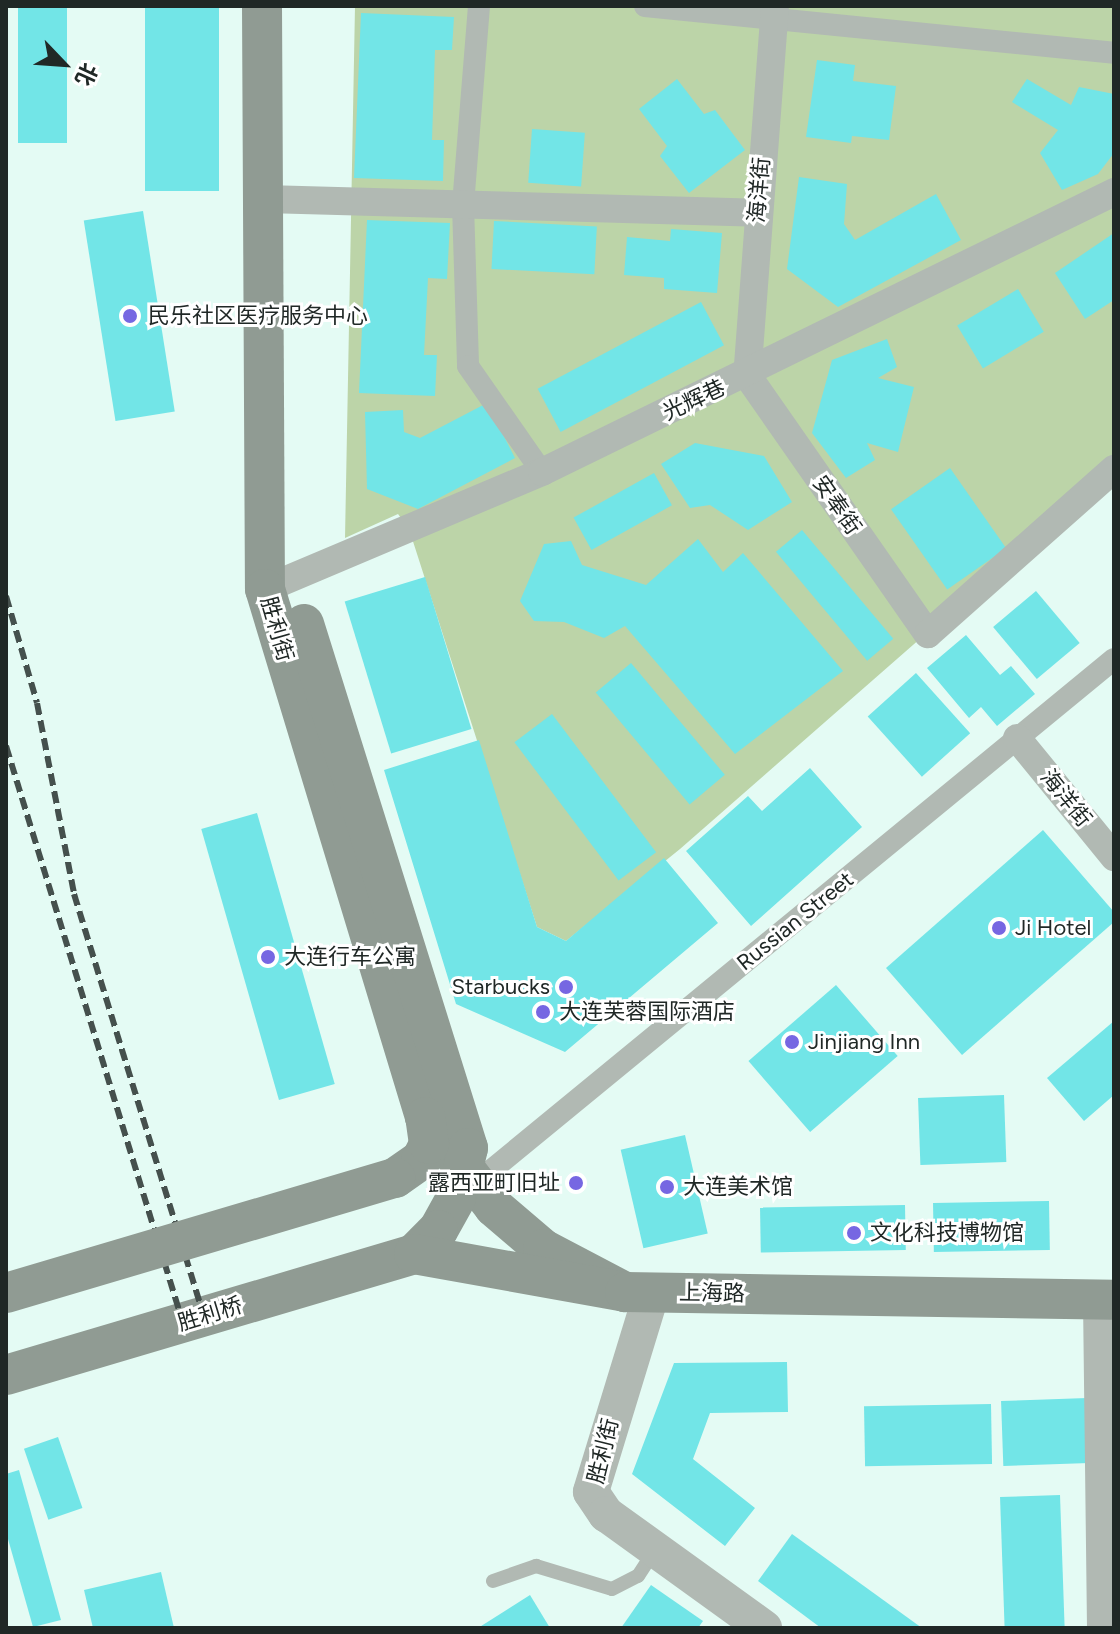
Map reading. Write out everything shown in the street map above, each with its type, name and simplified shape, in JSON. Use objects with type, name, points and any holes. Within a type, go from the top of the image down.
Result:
[{"type":"main road","name":"胜利街","points":[[262,6],[277,200]]},
{"type":"main road","name":"胜利街","points":[[288,6],[277,200],[277,584],[425,1117],[471,1176]]},
{"type":"main road","name":"胜利街","points":[[277,584],[468,1148],[471,1176]]},
{"type":"main road","points":[[6,1293],[395,1178],[421,1160],[429,1144],[425,1117]]},
{"type":"main road","points":[[414,1254],[438,1230],[471,1176],[494,1207],[543,1249],[638,1292]]},
{"type":"main road","name":"上海路","points":[[414,1254],[638,1292],[1108,1300]]},
{"type":"main road","name":"胜利桥","points":[[6,1375],[414,1254]]},
{"type":"street","points":[[479,6],[463,205],[468,366],[542,472]]},
{"type":"street","points":[[645,6],[774,13],[1114,53]]},
{"type":"street","name":"海洋街","points":[[747,375],[774,13]]},
{"type":"street","name":"光辉巷","points":[[277,584],[542,472],[747,375],[1114,192]]},
{"type":"street","points":[[277,200],[757,213]]},
{"type":"street","name":"安奉街","points":[[747,375],[928,634],[1114,469]]},
{"type":"street","name":"Russian Street","points":[[471,1176],[1114,659]]},
{"type":"street","name":"海洋街","points":[[1017,738],[1114,857]]},
{"type":"street","name":"胜利街","points":[[638,1292],[591,1492],[606,1514],[764,1628]]},
{"type":"street","points":[[1105,1628],[1108,1300]]},
{"type":"lane","points":[[493,1581],[536,1566],[612,1589],[638,1576],[655,1550]]},
{"type":"green space","points":[[355,6],[1114,6],[1114,469],[680,849],[566,941],[537,927],[409,529],[398,514],[345,538]]},
{"type":"building","points":[[18,6],[67,6],[67,143],[18,143]]},
{"type":"building","points":[[145,6],[219,6],[219,191],[145,191]]},
{"type":"building","points":[[361,13],[454,17],[452,50],[435,50],[432,140],[444,140],[443,181],[354,178]]},
{"type":"building","points":[[817,60],[855,65],[853,81],[896,86],[889,140],[852,136],[851,143],[806,137]]},
{"type":"building","points":[[677,79],[704,114],[715,110],[745,150],[689,193],[660,156],[667,146],[639,109]]},
{"type":"building","points":[[1027,79],[1071,105],[1079,87],[1114,94],[1114,153],[1098,174],[1062,190],[1040,153],[1058,130],[1012,102]]},
{"type":"building","points":[[532,129],[585,133],[581,187],[528,183]]},
{"type":"building","points":[[799,177],[847,184],[844,224],[855,240],[936,194],[961,240],[838,307],[787,269]]},
{"type":"building","name":"民乐社区医疗服务中心","points":[[143,211],[175,412],[115,421],[84,220]]},
{"type":"building","points":[[367,220],[450,223],[447,279],[428,278],[424,355],[437,355],[435,396],[359,393]]},
{"type":"building","points":[[494,221],[597,226],[594,274],[491,269]]},
{"type":"building","points":[[671,229],[722,233],[717,293],[664,289],[664,278],[624,275],[627,237],[670,241]]},
{"type":"building","points":[[1114,233],[1114,300],[1085,319],[1055,273]]},
{"type":"building","points":[[1018,289],[1044,332],[983,368],[957,326]]},
{"type":"building","points":[[701,302],[724,345],[561,432],[538,389]]},
{"type":"building","points":[[887,339],[897,367],[878,378],[914,387],[898,452],[867,443],[875,460],[846,478],[812,433],[832,360]]},
{"type":"building","points":[[487,403],[515,458],[418,509],[367,489],[365,412],[403,410],[404,432],[420,438]]},
{"type":"building","points":[[695,443],[764,456],[792,502],[748,530],[710,505],[690,508],[661,464]]},
{"type":"building","points":[[950,468],[1006,548],[947,590],[891,509]]},
{"type":"building","points":[[654,473],[672,505],[591,550],[574,518]]},
{"type":"building","points":[[802,530],[893,639],[867,661],[776,552]]},
{"type":"building","points":[[698,539],[723,572],[743,553],[843,671],[735,754],[625,626],[604,638],[564,622],[534,621],[520,601],[544,544],[571,541],[582,565],[646,585]]},
{"type":"building","points":[[425,577],[471,729],[391,754],[345,602]]},
{"type":"building","points":[[1036,591],[1080,643],[1037,679],[993,627]]},
{"type":"building","points":[[966,635],[1000,675],[1011,666],[1035,694],[997,726],[981,707],[969,718],[927,668]]},
{"type":"building","points":[[631,663],[725,775],[690,804],[596,693]]},
{"type":"building","points":[[916,673],[970,733],[922,777],[868,716]]},
{"type":"building","points":[[552,714],[656,852],[619,880],[514,742]]},
{"type":"building","points":[[479,740],[537,927],[566,941],[664,858],[718,923],[565,1052],[456,1004],[384,770]]},
{"type":"building","points":[[810,768],[862,827],[751,926],[686,851],[748,796],[762,811]]},
{"type":"building","name":"大连行车公寓","points":[[257,813],[335,1084],[279,1100],[201,829]]},
{"type":"building","points":[[1043,830],[1114,912],[1114,922],[962,1055],[886,968]]},
{"type":"building","points":[[836,985],[898,1056],[810,1132],[748,1061]]},
{"type":"building","points":[[1114,1021],[1114,1095],[1084,1121],[1047,1078]]},
{"type":"building","points":[[1004,1095],[1006,1162],[920,1165],[918,1098]]},
{"type":"building","points":[[685,1135],[708,1233],[643,1248],[621,1150]]},
{"type":"building","points":[[1049,1201],[1050,1250],[934,1252],[933,1203]]},
{"type":"building","points":[[905,1205],[906,1250],[761,1253],[760,1208]]},
{"type":"building","points":[[787,1362],[788,1412],[710,1413],[693,1459],[755,1508],[725,1546],[632,1474],[674,1363]]},
{"type":"building","points":[[1087,1398],[1089,1463],[1003,1466],[1001,1401]]},
{"type":"building","points":[[991,1404],[992,1464],[865,1466],[864,1406]]},
{"type":"building","points":[[58,1437],[82,1508],[48,1520],[24,1449]]},
{"type":"building","points":[[19,1470],[61,1620],[33,1627],[6,1532],[6,1474]]},
{"type":"building","points":[[1060,1495],[1065,1628],[1005,1628],[1000,1497]]},
{"type":"building","points":[[792,1534],[922,1628],[821,1628],[758,1581]]},
{"type":"building","points":[[161,1572],[174,1628],[93,1628],[84,1590]]},
{"type":"building","points":[[651,1585],[703,1621],[698,1628],[621,1628]]},
{"type":"building","points":[[530,1595],[550,1628],[478,1628]]},
{"type":"railway","points":[[6,596],[37,703],[74,894],[203,1314]]},
{"type":"railway","points":[[6,746],[182,1320]]},
{"type":"place","name":"民乐社区医疗服务中心","points":[[130,316]]},
{"type":"place","name":"Ji Hotel","points":[[999,928]]},
{"type":"place","name":"大连行车公寓","points":[[268,957]]},
{"type":"place","name":"Starbucks","points":[[566,987]]},
{"type":"place","name":"大连芙蓉国际酒店","points":[[543,1012]]},
{"type":"place","name":"Jinjiang Inn","points":[[792,1042]]},
{"type":"place","name":"露西亚町旧址","points":[[576,1183]]},
{"type":"place","name":"大连美术馆","points":[[667,1187]]},
{"type":"place","name":"文化科技博物馆","points":[[854,1233]]}]
